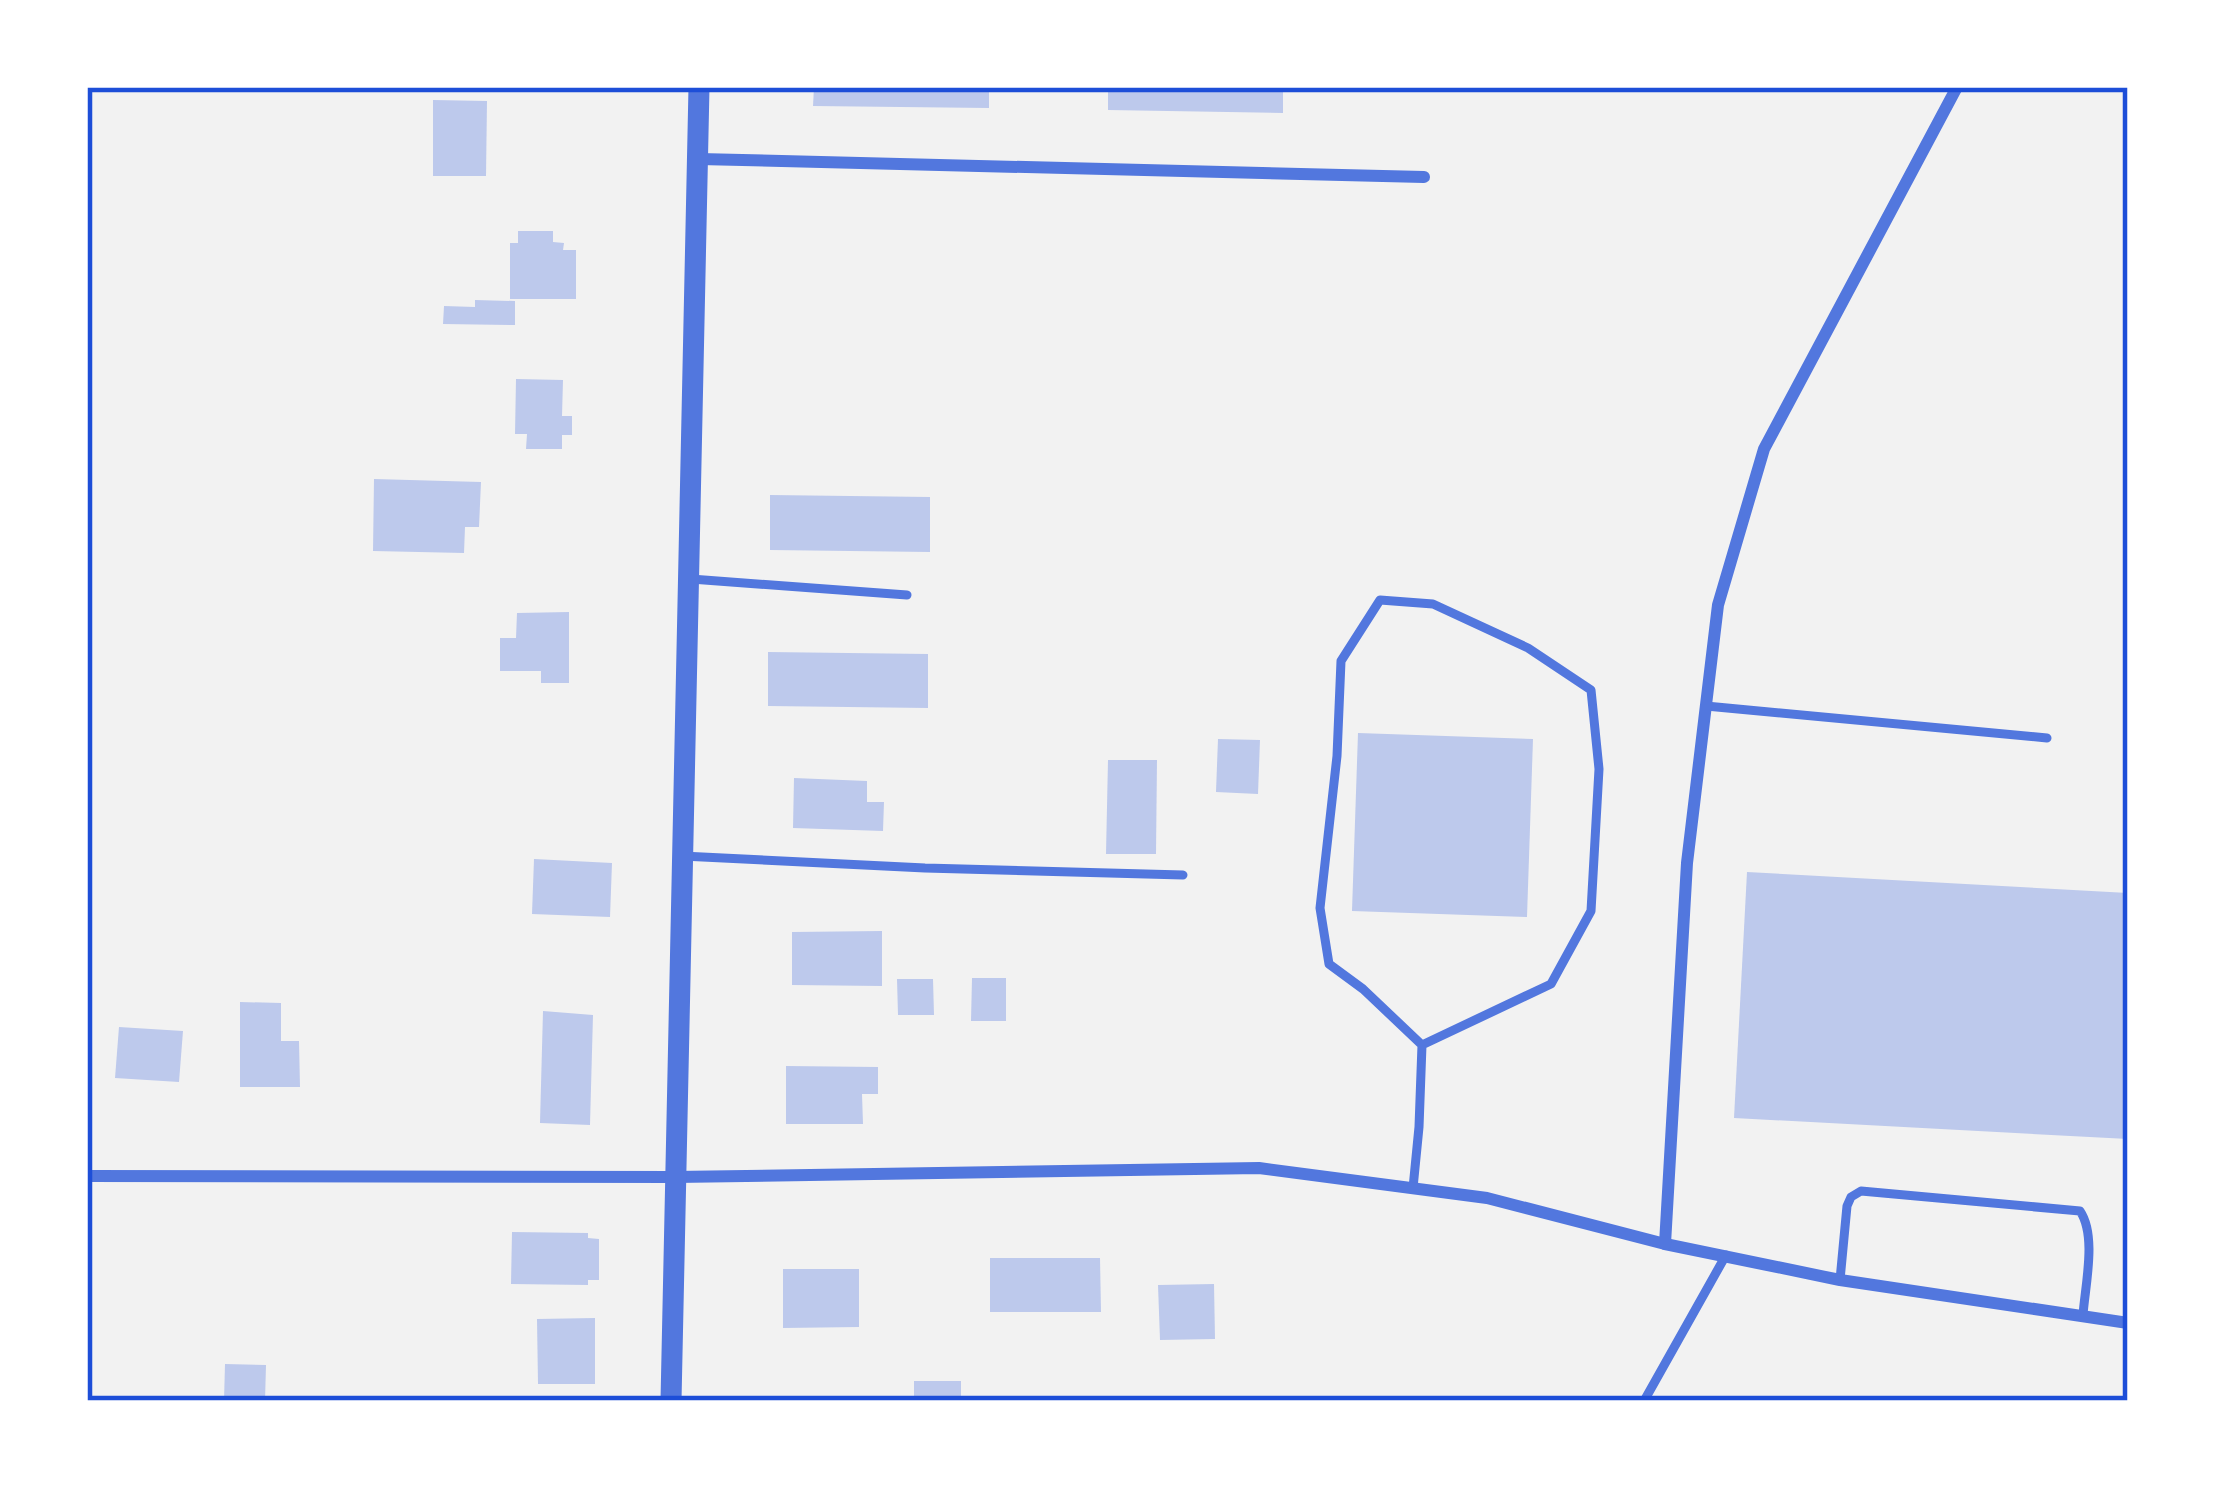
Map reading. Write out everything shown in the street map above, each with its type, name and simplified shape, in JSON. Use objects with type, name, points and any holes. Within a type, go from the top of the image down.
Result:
[{"type":"street","points":[[671,1401],[699,87]]},
{"type":"street","points":[[1665,1244],[1687,863],[1718,605],[1765,449],[1957,87]]},
{"type":"street","points":[[699,159],[1424,177]]},
{"type":"street","points":[[87,1176],[675,1178],[1259,1168],[1487,1198],[1665,1244],[1840,1280],[2128,1323]]},
{"type":"lane","points":[[689,579],[908,595]]},
{"type":"lane","points":[[1413,1188],[1422,1045],[1329,964],[1320,908],[1341,661],[1380,600],[1433,604],[1528,648],[1592,690],[1598,749],[1591,911],[1551,985],[1422,1045]]},
{"type":"lane","points":[[1706,706],[2048,738]]},
{"type":"lane","points":[[682,856],[1183,875]]},
{"type":"lane","points":[[1840,1280],[1846,1206],[1861,1191],[2080,1211],[2089,1235],[2083,1315]]},
{"type":"lane","points":[[1644,1401],[1726,1255]]},
{"type":"building","points":[[814,87],[989,87],[989,108],[813,106]]},
{"type":"building","points":[[1108,87],[1283,87],[1283,113],[1108,110]]},
{"type":"building","points":[[433,100],[487,101],[486,176],[433,176]]},
{"type":"building","points":[[518,231],[553,231],[553,242],[564,243],[563,250],[576,250],[576,299],[510,299],[510,243],[518,243]]},
{"type":"building","points":[[475,300],[515,301],[515,325],[443,324],[444,306],[475,307]]},
{"type":"building","points":[[516,379],[563,380],[562,416],[572,416],[572,435],[562,435],[562,449],[526,449],[527,434],[515,434]]},
{"type":"building","points":[[374,479],[481,482],[479,527],[465,527],[464,553],[373,551]]},
{"type":"building","points":[[770,495],[930,497],[930,552],[770,550]]},
{"type":"building","points":[[569,612],[569,683],[541,683],[541,671],[500,671],[500,638],[516,638],[517,613]]},
{"type":"building","points":[[768,652],[928,654],[928,708],[768,706]]},
{"type":"building","points":[[1358,733],[1533,739],[1527,917],[1352,911]]},
{"type":"building","points":[[1218,739],[1260,740],[1258,794],[1216,792]]},
{"type":"building","points":[[1108,760],[1157,760],[1156,854],[1106,854]]},
{"type":"building","points":[[794,778],[867,781],[867,802],[884,802],[883,831],[793,828]]},
{"type":"building","points":[[534,859],[612,863],[610,917],[532,914]]},
{"type":"building","points":[[1747,872],[2128,893],[2128,1139],[1734,1118]]},
{"type":"building","points":[[882,931],[882,986],[792,985],[792,932]]},
{"type":"building","points":[[972,978],[1006,978],[1006,1021],[971,1021]]},
{"type":"building","points":[[897,979],[933,979],[934,1015],[898,1015]]},
{"type":"building","points":[[240,1002],[281,1003],[281,1041],[299,1041],[300,1087],[240,1087]]},
{"type":"building","points":[[543,1011],[593,1015],[590,1125],[540,1123]]},
{"type":"building","points":[[119,1027],[183,1031],[179,1082],[115,1078]]},
{"type":"building","points":[[786,1066],[878,1067],[878,1094],[862,1094],[863,1124],[786,1124]]},
{"type":"building","points":[[512,1232],[588,1233],[588,1238],[599,1239],[599,1280],[588,1280],[588,1285],[511,1284]]},
{"type":"building","points":[[990,1258],[1100,1258],[1101,1312],[990,1312]]},
{"type":"building","points":[[783,1269],[859,1269],[859,1327],[783,1328]]},
{"type":"building","points":[[1214,1284],[1215,1339],[1160,1340],[1158,1285]]},
{"type":"building","points":[[595,1318],[595,1384],[538,1384],[537,1319]]},
{"type":"building","points":[[225,1364],[266,1365],[265,1401],[224,1401]]},
{"type":"building","points":[[914,1381],[961,1381],[961,1401],[914,1401]]}]
